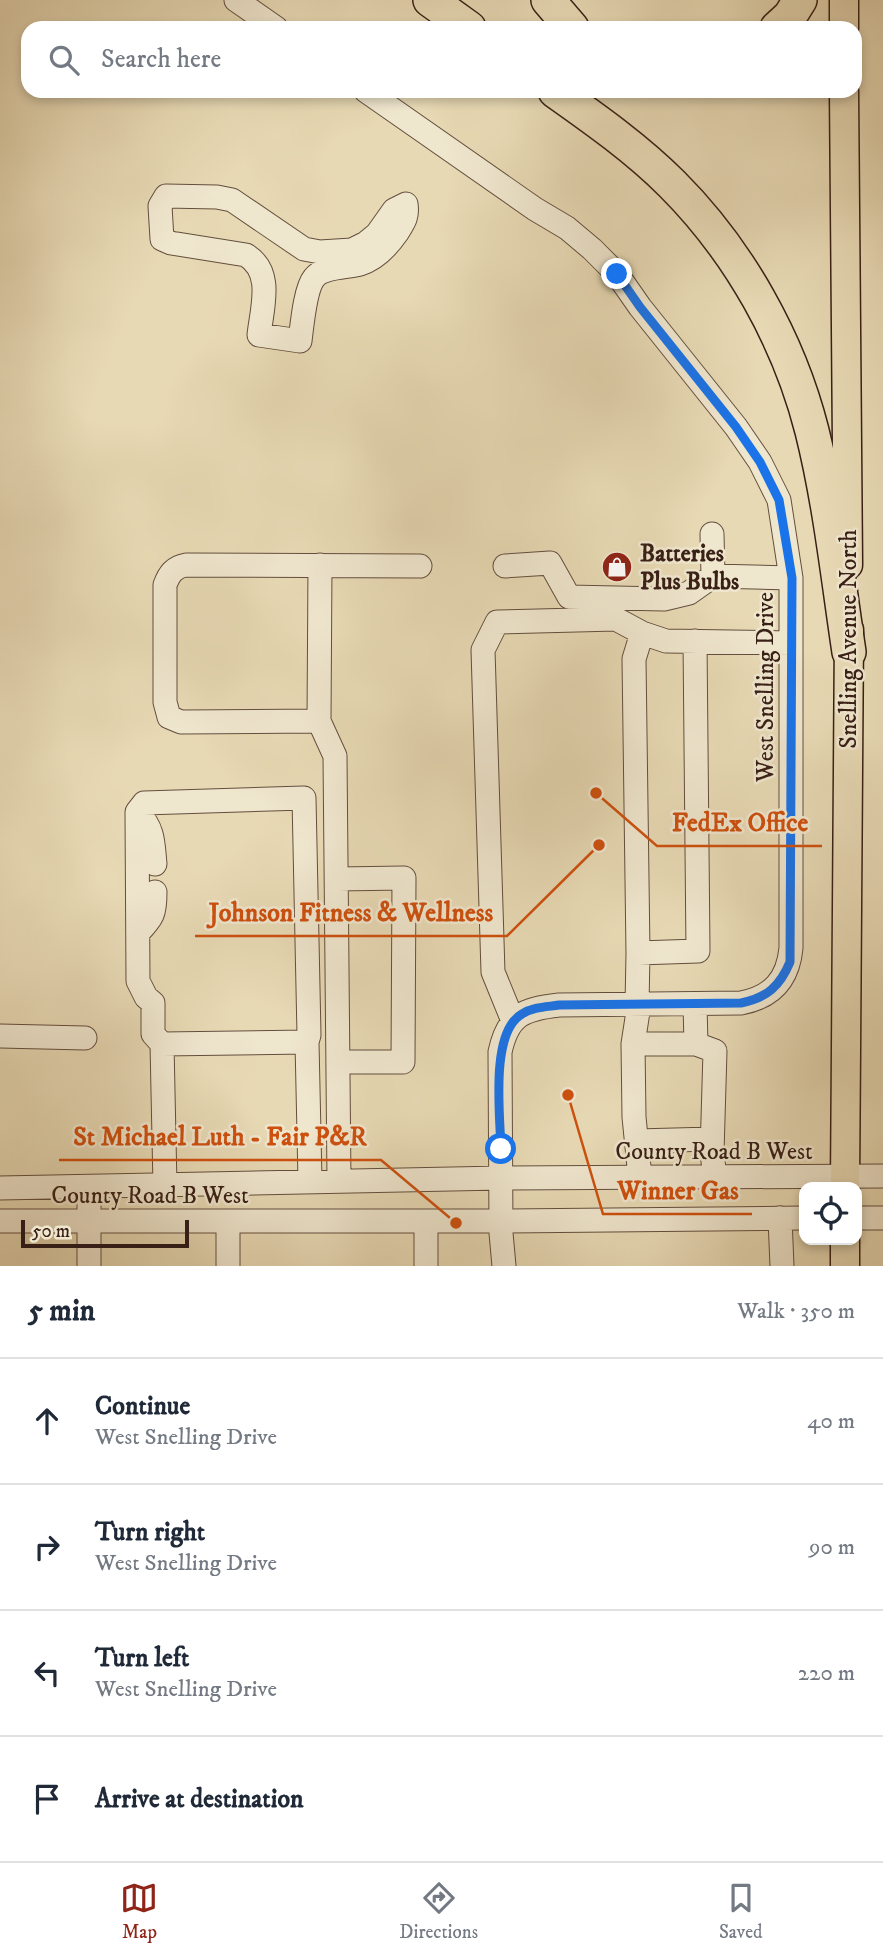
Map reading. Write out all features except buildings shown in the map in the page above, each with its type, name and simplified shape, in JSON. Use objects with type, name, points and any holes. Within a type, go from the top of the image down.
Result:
[{"type":"highway","points":[[430,0],[459,21]]},
{"type":"highway","points":[[548,0],[566,21]]},
{"type":"highway","points":[[785,21],[800,0]]},
{"type":"highway","points":[[564,98],[637,152],[672,185],[710,227],[744,274],[772,324],[795,376],[812,430],[823,482],[849,652]]},
{"type":"main road","points":[[844,0],[844,21]]},
{"type":"main road","name":"Snelling Avenue North","points":[[844,98],[849,652],[845,1182]]},
{"type":"main road","points":[[845,1245],[845,1266]]},
{"type":"street","points":[[236,0],[266,21]]},
{"type":"street","name":"West Snelling Drive","points":[[376,98],[534,209],[567,228],[617,274],[760,462],[779,500],[792,578],[790,962],[785,974],[774,990],[741,1003],[559,1005],[536,1008],[520,1014],[513,1021]]},
{"type":"street","points":[[166,196],[217,197],[232,200],[304,249],[320,252],[352,250],[377,234],[394,210],[406,204],[408,216],[389,244],[374,257],[362,264],[323,271],[314,277],[309,288],[300,341],[259,335],[264,284],[262,270],[255,261],[246,255],[171,243],[162,239],[160,230],[160,206],[166,196]]},
{"type":"street","points":[[712,534],[713,576]]},
{"type":"street","points":[[505,566],[550,563],[569,597],[678,597],[689,593],[713,576],[792,578]]},
{"type":"street","points":[[319,721],[175,721],[166,710],[165,676],[165,585],[173,570],[186,565],[420,566]]},
{"type":"street","points":[[320,565],[319,721],[335,756],[339,1181]]},
{"type":"street","points":[[615,596],[616,619]]},
{"type":"street","points":[[504,1266],[501,1221],[500,1052],[504,1035],[513,1021],[492,972],[483,650],[497,622],[616,619],[642,633],[666,641],[792,643]]},
{"type":"street","points":[[640,1177],[634,1117],[633,1044],[638,1005],[634,659],[642,633]]},
{"type":"street","points":[[638,953],[698,951],[695,641]]},
{"type":"street","points":[[164,1186],[162,1044],[153,1034],[153,1003],[146,997],[138,981],[137,812],[144,803],[304,798],[310,1181]]},
{"type":"street","points":[[137,812],[148,823],[153,834],[155,864]]},
{"type":"street","points":[[337,879],[404,878],[404,1062],[338,1062]]},
{"type":"street","points":[[138,933],[152,919],[155,892]]},
{"type":"street","points":[[695,1004],[696,1044]]},
{"type":"street","points":[[0,1036],[85,1038]]},
{"type":"street","points":[[162,1044],[307,1042]]},
{"type":"street","points":[[633,1044],[696,1044],[715,1051],[712,1139],[715,1177]]},
{"type":"street","points":[[637,1141],[712,1139]]},
{"type":"street","name":"County Road B West","points":[[0,1188],[640,1177],[845,1182],[883,1175]]},
{"type":"street","points":[[89,1187],[89,1266]]},
{"type":"street","points":[[862,1218],[883,1217]]},
{"type":"street","points":[[780,1218],[782,1266]]},
{"type":"street","name":"County Road B West","points":[[0,1221],[799,1218]]},
{"type":"street","points":[[228,1221],[228,1266]]},
{"type":"street","points":[[426,1221],[426,1266]]},
{"type":"place","name":"Batteries Plus Bulbs","points":[[617,567]]},
{"type":"place","name":"FedEx Office","points":[[596,793]]},
{"type":"place","name":"Johnson Fitness & Wellness","points":[[599,845]]},
{"type":"place","name":"Winner Gas","points":[[568,1095]]},
{"type":"place","name":"St Michael Luth - Fair P&R","points":[[456,1223]]},
{"type":"route","points":[[501,1149],[500,1052],[508,1026],[520,1014],[536,1008],[559,1005],[741,1003],[774,990],[790,962],[792,578],[779,500],[760,462],[736,427],[640,307],[617,274]]}]
